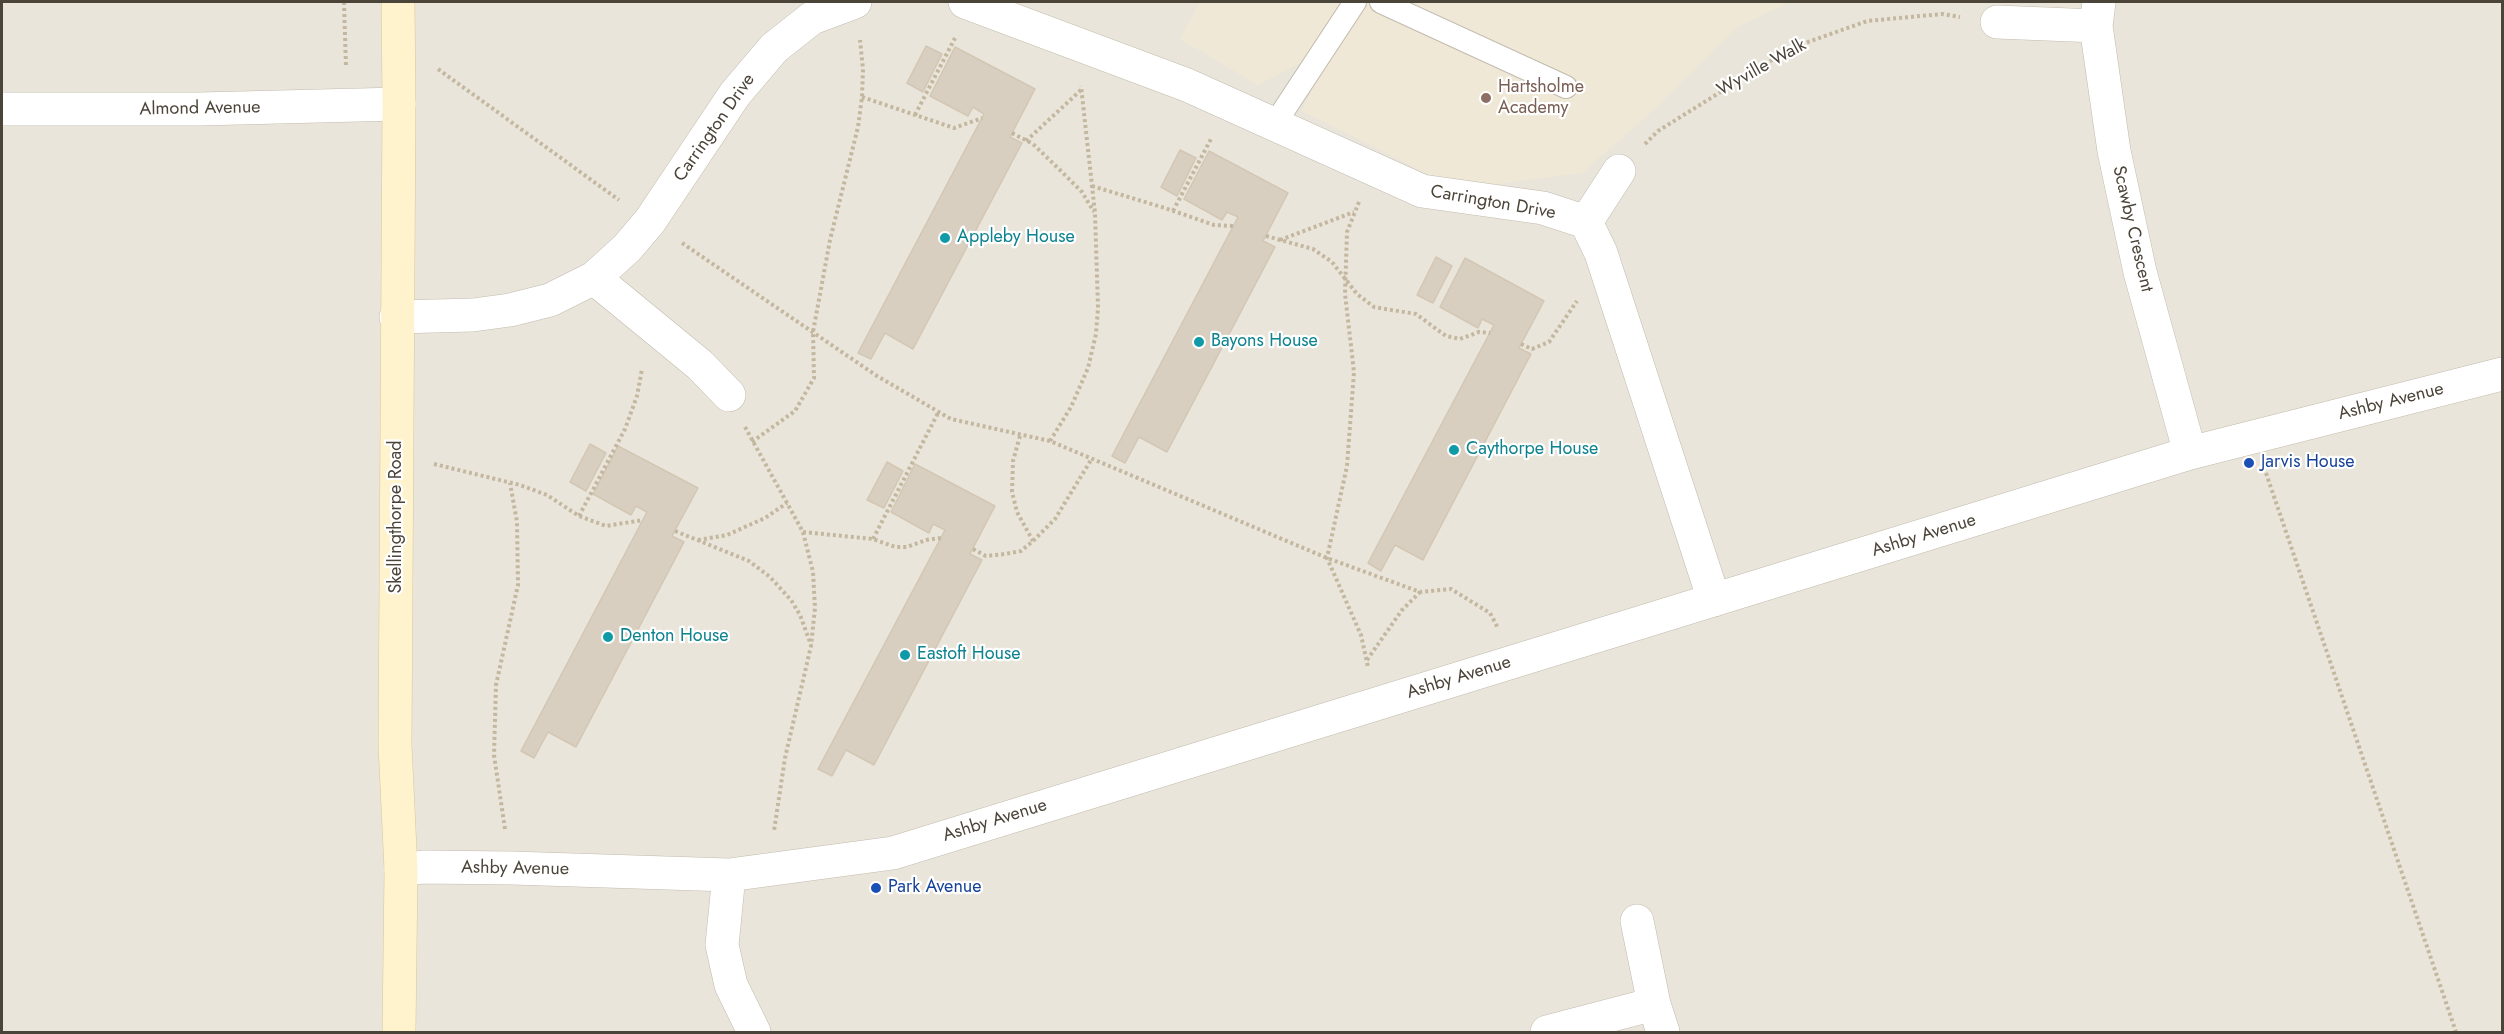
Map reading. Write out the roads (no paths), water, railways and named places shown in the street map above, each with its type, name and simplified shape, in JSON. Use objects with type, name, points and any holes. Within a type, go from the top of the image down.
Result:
[{"type":"main road","name":"Skellingthorpe Road","points":[[398,2],[396,317],[398,456],[395,745],[401,870],[399,1032]]},
{"type":"street","name":"Carrington Drive","points":[[396,317],[472,315],[510,310],[550,300],[594,278],[627,248],[650,221],[735,94],[774,48],[812,18],[854,2]]},
{"type":"street","name":"Carrington Drive","points":[[969,3],[1187,85],[1422,191],[1543,208],[1586,222]]},
{"type":"street","points":[[1997,22],[2098,14]]},
{"type":"street","name":"Scawby Crescent","points":[[2098,14],[2114,151],[2140,272],[2190,453]]},
{"type":"street","name":"Almond Avenue","points":[[2,109],[200,109],[399,104]]},
{"type":"street","points":[[1619,171],[1586,222],[1604,263],[1714,600]]},
{"type":"street","points":[[594,278],[700,365],[729,396]]},
{"type":"street","name":"Ashby Avenue","points":[[401,870],[423,867],[512,868],[729,875],[893,853],[1377,703],[1828,567],[2190,453],[2502,374]]},
{"type":"street","points":[[729,875],[722,945],[731,985],[754,1032]]},
{"type":"street","points":[[1547,1032],[1658,1018],[1637,921]]},
{"type":"lane","points":[[1274,125],[1356,2]]},
{"type":"lane","points":[[1380,2],[1566,87]]},
{"type":"place","name":"Hartsholme Academy","points":[[1486,98]]},
{"type":"place","name":"Appleby House","points":[[945,238]]},
{"type":"place","name":"Bayons House","points":[[1199,342]]},
{"type":"place","name":"Caythorpe House","points":[[1454,450]]},
{"type":"place","name":"Jarvis House","points":[[2249,463]]},
{"type":"place","name":"Denton House","points":[[608,637]]},
{"type":"place","name":"Eastoft House","points":[[905,655]]},
{"type":"place","name":"Park Avenue","points":[[876,888]]}]
